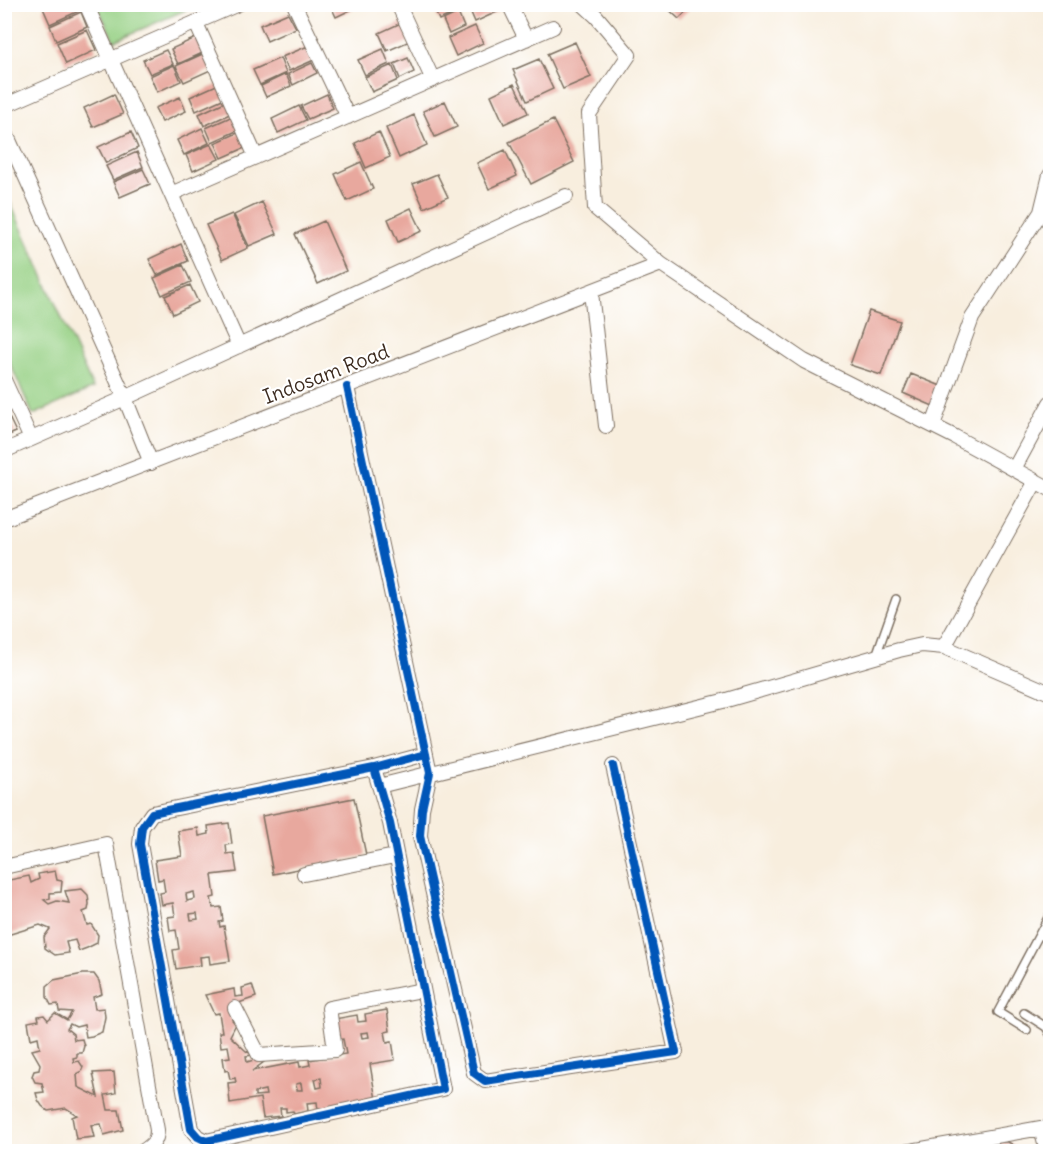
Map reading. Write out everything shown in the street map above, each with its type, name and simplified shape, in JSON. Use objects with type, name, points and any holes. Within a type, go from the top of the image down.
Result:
[{"type":"street","points":[[86,4],[238,346]]},
{"type":"street","points":[[4,106],[238,4]]},
{"type":"street","points":[[294,4],[348,117]]},
{"type":"street","points":[[398,4],[433,80]]},
{"type":"street","points":[[509,4],[526,39]]},
{"type":"street","points":[[583,4],[629,55],[589,114],[595,208],[661,264],[804,361],[933,425],[1050,489]]},
{"type":"street","points":[[196,23],[256,157]]},
{"type":"street","points":[[171,194],[553,27]]},
{"type":"street","points":[[4,129],[125,398],[151,463]]},
{"type":"street","points":[[933,425],[972,318],[1041,212],[1050,175]]},
{"type":"street","points":[[4,451],[566,196]]},
{"type":"street","name":"Indosam Road","points":[[4,519],[661,264]]},
{"type":"street","points":[[591,291],[606,426]]},
{"type":"street","points":[[4,380],[31,439]]},
{"type":"street","points":[[347,387],[430,772],[422,809],[420,836],[474,1073],[485,1081],[676,1052],[614,766]]},
{"type":"street","points":[[1014,469],[1050,403]]},
{"type":"street","points":[[944,647],[1036,481]]},
{"type":"street","points":[[379,786],[723,701],[922,645],[944,647],[1050,693]]},
{"type":"street","points":[[374,768],[390,823],[443,1089],[206,1141],[198,1137],[191,1129],[140,844],[142,827],[152,813],[374,768],[426,754]]},
{"type":"street","points":[[4,867],[106,844],[157,1130],[157,1139],[153,1145],[142,1152]]},
{"type":"street","points":[[304,874],[395,856]]},
{"type":"street","points":[[235,1008],[259,1055],[334,1050],[330,1008],[423,990]]},
{"type":"street","points":[[905,1152],[1041,1128],[1047,1152]]},
{"type":"lane","points":[[876,657],[896,599]]},
{"type":"lane","points":[[1027,1030],[998,1012],[1050,914]]},
{"type":"lane","points":[[1024,1012],[1046,1027],[1050,1034]]},
{"type":"green space","points":[[97,5],[197,5],[114,41]]},
{"type":"green space","points":[[5,191],[93,388],[33,415],[5,352]]},
{"type":"building","points":[[50,4],[78,4],[81,10],[50,24],[43,8]]},
{"type":"building","points":[[330,4],[363,4],[336,17]]},
{"type":"building","points":[[432,4],[456,4],[459,11],[439,20]]},
{"type":"building","points":[[477,4],[496,4],[499,11],[475,22],[469,8]]},
{"type":"building","points":[[663,4],[694,4],[679,19]]},
{"type":"building","points":[[81,12],[87,27],[56,41],[50,26]]},
{"type":"building","points":[[288,13],[296,28],[267,41],[260,25]]},
{"type":"building","points":[[458,13],[464,27],[449,34],[443,20]]},
{"type":"building","points":[[403,22],[412,40],[387,51],[379,33]]},
{"type":"building","points":[[475,26],[483,43],[456,56],[448,38]]},
{"type":"building","points":[[87,30],[96,50],[66,64],[57,43]]},
{"type":"building","points":[[200,36],[207,51],[178,64],[171,49]]},
{"type":"building","points":[[575,42],[591,77],[563,89],[547,54]]},
{"type":"building","points":[[308,46],[314,60],[289,71],[282,57]]},
{"type":"building","points":[[383,49],[389,64],[365,75],[358,60]]},
{"type":"building","points":[[166,50],[173,64],[150,74],[143,60]]},
{"type":"building","points":[[207,52],[215,68],[184,82],[176,66]]},
{"type":"building","points":[[280,58],[286,73],[260,85],[253,70]]},
{"type":"building","points":[[408,58],[414,72],[400,79],[394,64]]},
{"type":"building","points":[[539,59],[553,89],[527,101],[513,70]]},
{"type":"building","points":[[312,63],[317,73],[293,85],[288,74]]},
{"type":"building","points":[[174,65],[181,81],[157,92],[150,76]]},
{"type":"building","points":[[392,65],[398,80],[372,92],[365,77]]},
{"type":"building","points":[[286,74],[291,86],[266,97],[261,86]]},
{"type":"building","points":[[221,83],[227,97],[196,111],[190,97]]},
{"type":"building","points":[[514,84],[528,113],[504,124],[491,95]]},
{"type":"building","points":[[114,94],[123,114],[93,127],[84,108]]},
{"type":"building","points":[[327,94],[333,108],[308,119],[301,106]]},
{"type":"building","points":[[180,97],[186,111],[162,122],[155,108]]},
{"type":"building","points":[[229,100],[234,112],[204,126],[199,114]]},
{"type":"building","points":[[445,101],[457,127],[435,137],[423,111]]},
{"type":"building","points":[[299,106],[306,120],[278,133],[272,119]]},
{"type":"building","points":[[235,115],[241,129],[212,142],[206,128]]},
{"type":"building","points":[[414,115],[427,145],[399,158],[386,128]]},
{"type":"building","points":[[553,120],[574,162],[531,184],[509,142]]},
{"type":"building","points":[[202,128],[209,143],[184,155],[177,140]]},
{"type":"building","points":[[242,131],[249,146],[222,158],[215,143]]},
{"type":"building","points":[[131,132],[138,148],[106,163],[98,147]]},
{"type":"building","points":[[379,132],[390,157],[366,168],[355,143]]},
{"type":"building","points":[[211,144],[219,159],[193,171],[186,155]]},
{"type":"building","points":[[505,150],[517,176],[489,189],[477,163]]},
{"type":"building","points":[[137,152],[143,167],[113,180],[106,166]]},
{"type":"building","points":[[361,162],[373,189],[347,201],[335,174]]},
{"type":"building","points":[[143,169],[150,184],[120,197],[113,182]]},
{"type":"building","points":[[437,174],[448,197],[424,208],[413,184]]},
{"type":"building","points":[[262,202],[277,234],[249,246],[234,215]]},
{"type":"building","points":[[411,208],[422,231],[398,242],[388,219]]},
{"type":"building","points":[[232,214],[248,248],[222,260],[206,225]]},
{"type":"building","points":[[324,221],[346,271],[318,284],[295,234]]},
{"type":"building","points":[[181,244],[188,261],[157,275],[149,259]]},
{"type":"building","points":[[183,265],[191,282],[162,295],[154,278]]},
{"type":"building","points":[[190,285],[198,302],[173,314],[165,296]]},
{"type":"building","points":[[869,311],[900,321],[881,375],[850,365]]},
{"type":"building","points":[[911,374],[941,386],[933,406],[903,393]]},
{"type":"building","points":[[4,407],[16,432],[4,437]]},
{"type":"building","points":[[354,798],[366,855],[273,874],[262,816]]},
{"type":"building","points":[[229,823],[232,844],[226,845],[227,854],[234,853],[237,872],[212,875],[215,897],[211,898],[213,908],[221,907],[223,921],[219,922],[220,927],[224,926],[230,961],[210,964],[209,956],[200,957],[201,965],[176,969],[173,950],[179,949],[176,930],[170,931],[168,917],[175,916],[173,903],[162,905],[160,893],[165,892],[163,879],[158,880],[155,860],[182,856],[178,831],[198,828],[199,836],[209,834],[208,826]],"holes":[[[194,892],[195,899],[187,901],[186,894]],[[197,913],[198,919],[191,920],[190,914]]]},
{"type":"building","points":[[55,871],[57,880],[62,881],[61,892],[50,893],[50,899],[44,900],[49,904],[57,901],[69,903],[65,891],[82,889],[88,895],[88,910],[83,912],[87,925],[91,924],[98,935],[97,943],[79,951],[75,940],[66,942],[69,953],[55,955],[45,948],[44,937],[50,929],[40,925],[4,936],[4,881],[29,876],[31,883],[39,879],[38,874]]},
{"type":"building","points":[[94,974],[99,981],[102,994],[93,997],[95,1009],[104,1008],[105,1017],[102,1032],[92,1036],[86,1037],[84,1025],[76,1027],[70,1024],[67,1029],[73,1034],[74,1040],[82,1039],[84,1046],[82,1053],[77,1053],[77,1057],[73,1058],[74,1062],[79,1061],[83,1067],[77,1074],[78,1087],[98,1097],[93,1073],[114,1072],[116,1093],[105,1095],[108,1110],[119,1110],[123,1130],[104,1135],[101,1124],[91,1125],[94,1137],[76,1139],[72,1117],[77,1115],[66,1108],[48,1111],[38,1100],[36,1093],[44,1092],[42,1083],[35,1082],[32,1076],[34,1071],[39,1070],[40,1064],[32,1050],[40,1048],[38,1037],[31,1039],[28,1022],[39,1020],[38,1016],[44,1015],[48,1020],[55,1013],[67,1020],[72,1012],[59,1011],[58,1004],[51,1005],[47,997],[47,986],[54,980]]},
{"type":"building","points":[[252,985],[256,997],[230,1006],[232,1020],[236,1024],[230,1036],[246,1051],[253,1055],[264,1062],[252,1071],[299,1062],[300,1067],[310,1065],[309,1060],[346,1054],[343,1039],[337,1040],[334,1019],[357,1015],[358,1022],[366,1021],[365,1014],[387,1010],[390,1031],[385,1032],[387,1042],[392,1041],[395,1060],[370,1064],[376,1100],[318,1110],[317,1102],[307,1103],[308,1111],[294,1114],[293,1111],[286,1112],[286,1108],[280,1108],[281,1116],[263,1118],[260,1098],[230,1103],[228,1083],[236,1082],[235,1078],[230,1079],[228,1070],[225,1071],[223,1058],[230,1057],[228,1046],[221,1047],[219,1032],[222,1032],[219,1013],[214,1014],[205,995],[234,989],[235,997],[243,996],[242,988]],"holes":[[[368,1032],[369,1037],[362,1038],[361,1033]],[[253,1055],[254,1060],[247,1062],[246,1056]],[[321,1078],[322,1087],[317,1088],[315,1079]],[[301,1083],[302,1090],[297,1090],[296,1084]],[[265,1090],[266,1095],[255,1096],[255,1092]]]},
{"type":"building","points":[[1000,1142],[1008,1142],[1015,1146],[1017,1152],[984,1152],[985,1149]]},
{"type":"cycle path","points":[[347,387],[430,773],[422,809],[420,836],[474,1073],[485,1081],[676,1052],[613,766]]},
{"type":"cycle path","points":[[374,768],[390,823],[443,1089],[206,1141],[198,1137],[191,1129],[140,844],[142,827],[152,813],[374,768],[426,754]]}]
